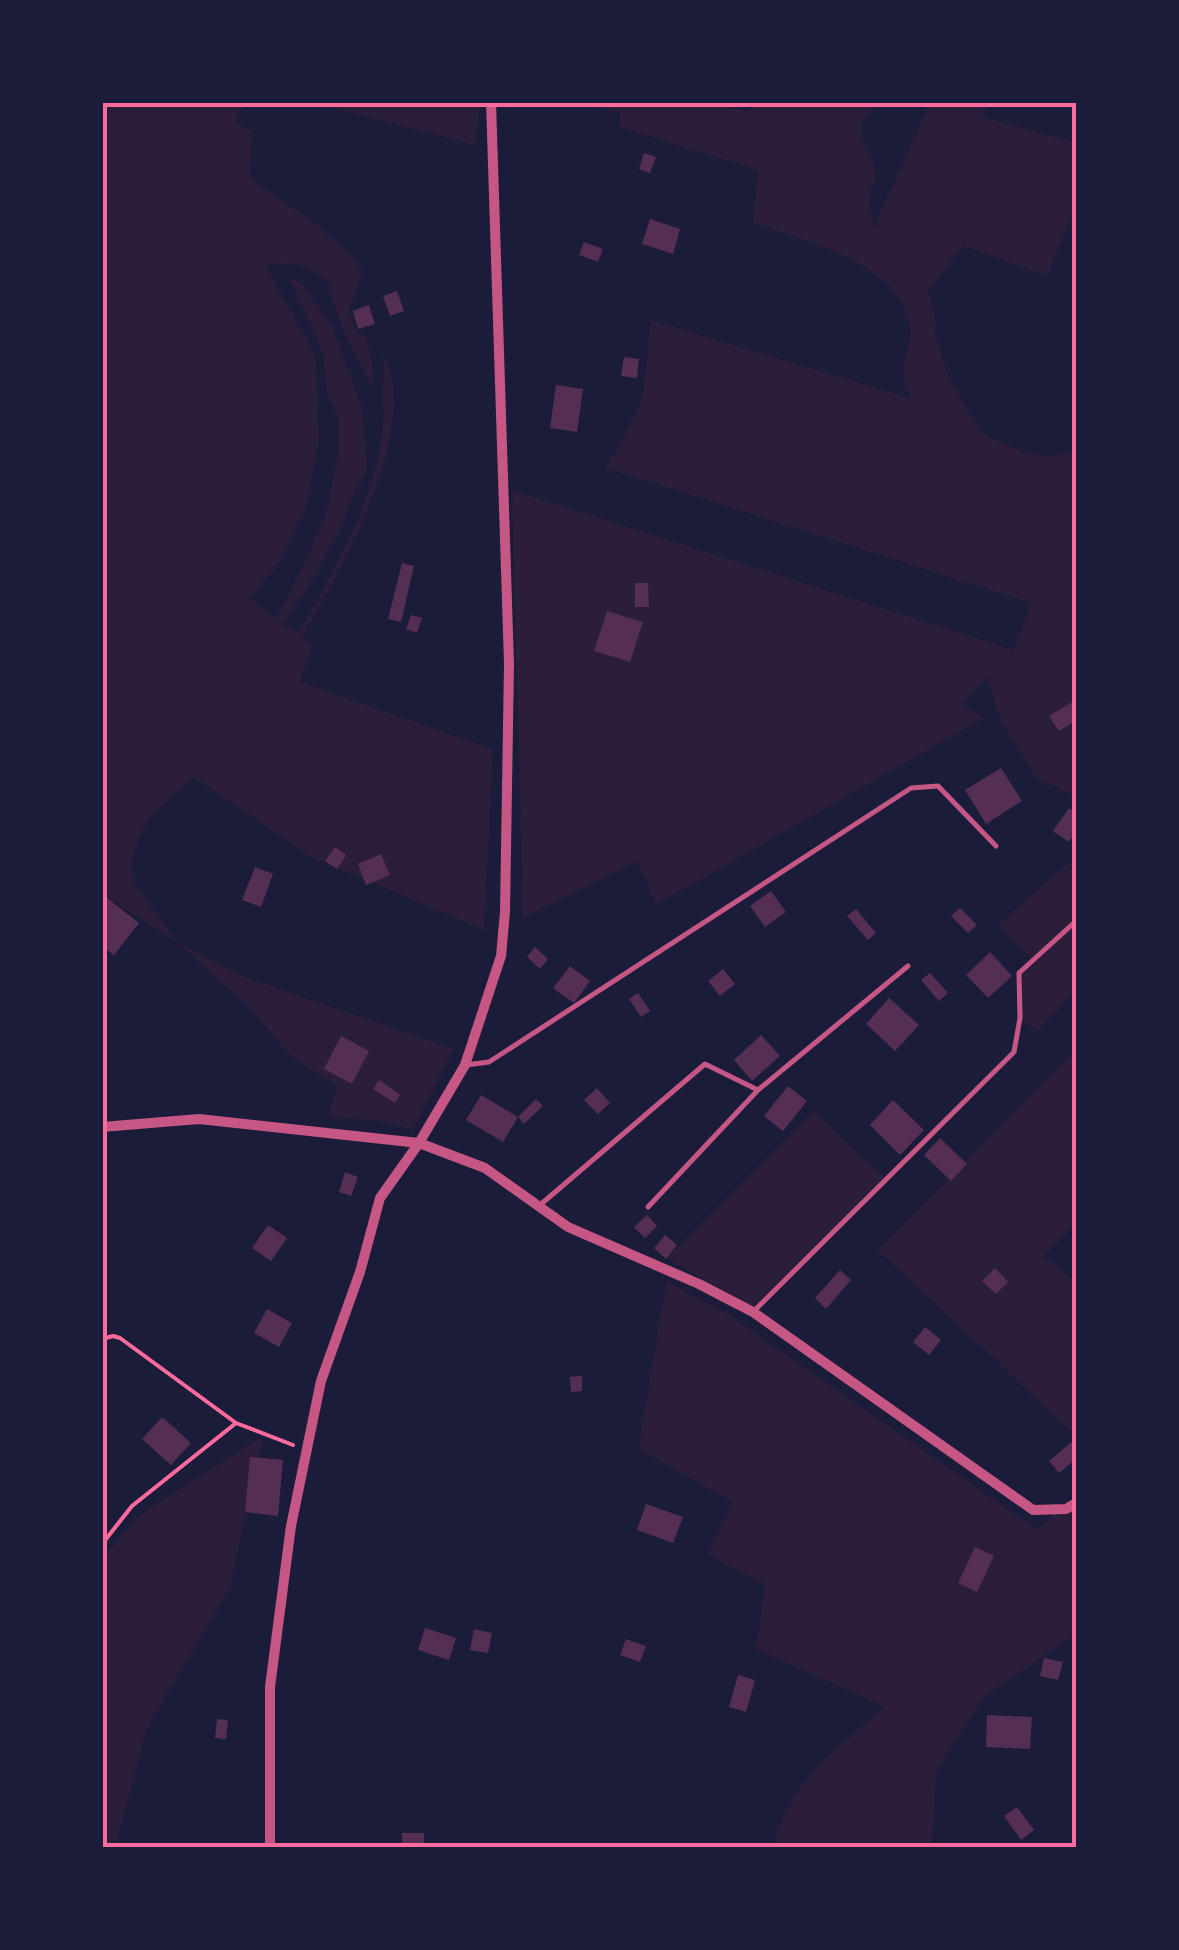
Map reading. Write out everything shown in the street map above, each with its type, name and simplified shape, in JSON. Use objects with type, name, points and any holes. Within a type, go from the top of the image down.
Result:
[{"type":"street","points":[[270,1848],[270,1688],[291,1526],[320,1381],[360,1272],[380,1198],[419,1143],[465,1065],[501,956],[506,912],[508,664],[491,102]]},
{"type":"street","points":[[102,1127],[200,1119],[419,1143],[485,1168],[568,1227],[752,1312],[1034,1510],[1066,1510],[1076,1503]]},
{"type":"lane","points":[[465,1065],[488,1062],[911,788],[938,786],[996,846]]},
{"type":"lane","points":[[752,1312],[1014,1052],[1020,1018],[1020,973],[1076,921]]},
{"type":"lane","points":[[648,1207],[758,1090],[908,966]]},
{"type":"lane","points":[[538,1207],[705,1064],[758,1090]]},
{"type":"path","points":[[102,1339],[120,1338],[236,1423],[306,1450]]},
{"type":"path","points":[[102,1544],[132,1506],[236,1423]]},
{"type":"shaded area","points":[[102,103],[244,103],[235,122],[252,131],[250,177],[325,232],[363,271],[349,311],[357,333],[365,335],[367,341],[373,368],[372,387],[340,322],[330,284],[300,266],[265,265],[316,357],[319,441],[306,508],[280,561],[250,599],[275,618],[326,515],[338,453],[338,416],[327,394],[323,353],[289,278],[302,283],[333,328],[362,407],[367,463],[366,474],[352,497],[343,524],[311,583],[282,625],[299,633],[367,496],[382,436],[383,355],[393,384],[393,419],[385,458],[355,539],[302,637],[313,645],[300,682],[493,749],[484,930],[309,856],[194,777],[150,817],[131,865],[134,882],[178,943],[103,895]]},
{"type":"shaded area","points":[[313,103],[480,103],[475,145]]},
{"type":"shaded area","points":[[581,103],[719,103],[749,112],[754,103],[881,103],[862,121],[861,138],[872,158],[876,177],[869,197],[874,227],[930,103],[988,103],[983,117],[1076,143],[1076,207],[1047,276],[963,246],[928,292],[936,338],[949,378],[982,434],[1026,453],[1047,456],[1076,452],[1072,497],[1076,501],[1076,797],[1036,778],[1001,721],[987,678],[962,703],[984,718],[656,905],[638,861],[523,918],[512,490],[1014,650],[1031,603],[606,468],[642,402],[651,320],[910,398],[903,372],[910,330],[904,307],[872,272],[824,247],[753,223],[758,170],[619,127],[620,113]]},
{"type":"shaded area","points":[[1076,856],[1076,989],[1038,1031],[1020,1018],[1019,973],[1033,960],[998,925]]},
{"type":"shaded area","points":[[178,943],[245,977],[454,1049],[413,1130],[374,1120],[328,1117],[337,1086],[290,1056],[251,1009]]},
{"type":"shaded area","points":[[1076,1050],[1076,1223],[1044,1255],[1076,1282],[1076,1436],[878,1250]]},
{"type":"shaded area","points":[[814,1111],[886,1180],[757,1308],[666,1259]]},
{"type":"shaded area","points":[[666,1281],[728,1314],[1038,1530],[1052,1515],[1076,1505],[1076,1634],[984,1697],[936,1772],[932,1847],[774,1847],[790,1804],[816,1768],[885,1707],[756,1649],[765,1585],[707,1554],[733,1502],[638,1449]]},
{"type":"shaded area","points":[[263,1436],[229,1590],[147,1728],[115,1848],[102,1847],[102,1557],[145,1511]]},
{"type":"building","points":[[644,153],[656,157],[650,173],[639,169]]},
{"type":"building","points":[[650,219],[680,229],[673,254],[642,244]]},
{"type":"building","points":[[584,242],[603,249],[598,262],[579,255]]},
{"type":"building","points":[[397,291],[404,311],[390,316],[383,296]]},
{"type":"building","points":[[369,305],[375,324],[358,329],[353,311]]},
{"type":"building","points":[[624,357],[639,359],[637,378],[621,376]]},
{"type":"building","points":[[556,385],[583,389],[577,432],[550,428]]},
{"type":"building","points":[[402,563],[414,566],[401,622],[388,619]]},
{"type":"building","points":[[635,583],[648,583],[649,607],[635,607]]},
{"type":"building","points":[[607,611],[643,622],[630,662],[594,651]]},
{"type":"building","points":[[411,615],[422,618],[417,633],[406,629]]},
{"type":"building","points":[[1074,701],[1076,721],[1059,731],[1049,716]]},
{"type":"building","points":[[1001,768],[1022,801],[986,824],[965,790]]},
{"type":"building","points":[[1069,808],[1076,814],[1076,831],[1069,842],[1053,831]]},
{"type":"building","points":[[335,847],[346,855],[337,869],[325,861]]},
{"type":"building","points":[[381,854],[390,875],[366,885],[358,864]]},
{"type":"building","points":[[255,867],[273,874],[261,907],[242,900]]},
{"type":"building","points":[[771,891],[786,912],[765,927],[750,906]]},
{"type":"building","points":[[102,894],[139,923],[114,955],[102,946]]},
{"type":"building","points":[[960,908],[977,925],[968,933],[951,916]]},
{"type":"building","points":[[856,909],[876,933],[868,940],[847,916]]},
{"type":"building","points":[[535,947],[548,959],[540,969],[527,957]]},
{"type":"building","points":[[990,952],[1012,976],[988,998],[966,975]]},
{"type":"building","points":[[570,966],[590,981],[574,1003],[553,988]]},
{"type":"building","points":[[723,969],[735,984],[720,996],[708,981]]},
{"type":"building","points":[[930,973],[948,993],[939,1001],[921,980]]},
{"type":"building","points":[[638,993],[650,1011],[641,1017],[629,999]]},
{"type":"building","points":[[889,998],[919,1025],[895,1051],[866,1024]]},
{"type":"building","points":[[761,1035],[780,1056],[752,1081],[734,1060]]},
{"type":"building","points":[[341,1036],[369,1051],[352,1084],[324,1069]]},
{"type":"building","points":[[379,1080],[400,1095],[395,1103],[373,1089]]},
{"type":"building","points":[[788,1086],[807,1101],[783,1131],[764,1116]]},
{"type":"building","points":[[597,1088],[610,1103],[598,1114],[584,1100]]},
{"type":"building","points":[[481,1095],[518,1117],[503,1142],[466,1120]]},
{"type":"building","points":[[536,1099],[543,1106],[524,1124],[518,1117]]},
{"type":"building","points":[[893,1100],[924,1130],[900,1155],[870,1125]]},
{"type":"building","points":[[940,1138],[967,1164],[951,1181],[924,1155]]},
{"type":"building","points":[[345,1172],[358,1177],[351,1196],[339,1192]]},
{"type":"building","points":[[647,1215],[657,1226],[645,1238],[634,1227]]},
{"type":"building","points":[[268,1225],[287,1238],[271,1261],[252,1248]]},
{"type":"building","points":[[665,1235],[677,1245],[666,1259],[654,1248]]},
{"type":"building","points":[[995,1268],[1008,1282],[996,1294],[982,1281]]},
{"type":"building","points":[[840,1270],[851,1280],[826,1309],[815,1298]]},
{"type":"building","points":[[267,1309],[292,1323],[279,1347],[254,1333]]},
{"type":"building","points":[[925,1327],[941,1340],[929,1355],[913,1342]]},
{"type":"building","points":[[582,1376],[582,1391],[571,1392],[570,1377]]},
{"type":"building","points":[[162,1417],[191,1443],[171,1465],[142,1439]]},
{"type":"building","points":[[1076,1438],[1076,1459],[1059,1473],[1049,1461]]},
{"type":"building","points":[[250,1457],[283,1460],[278,1516],[245,1512]]},
{"type":"building","points":[[646,1504],[683,1517],[673,1543],[637,1530]]},
{"type":"building","points":[[975,1547],[994,1556],[977,1592],[958,1583]]},
{"type":"building","points":[[425,1628],[456,1638],[449,1660],[418,1650]]},
{"type":"building","points":[[474,1629],[492,1633],[488,1653],[470,1650]]},
{"type":"building","points":[[626,1639],[646,1646],[640,1662],[620,1655]]},
{"type":"building","points":[[1044,1658],[1063,1662],[1058,1680],[1040,1676]]},
{"type":"building","points":[[738,1675],[755,1680],[746,1712],[729,1707]]},
{"type":"building","points":[[987,1715],[1032,1717],[1030,1749],[986,1747]]},
{"type":"building","points":[[217,1719],[228,1720],[226,1739],[215,1738]]},
{"type":"building","points":[[1017,1807],[1034,1830],[1021,1840],[1004,1816]]},
{"type":"building","points":[[402,1833],[424,1833],[424,1848],[402,1848]]}]
